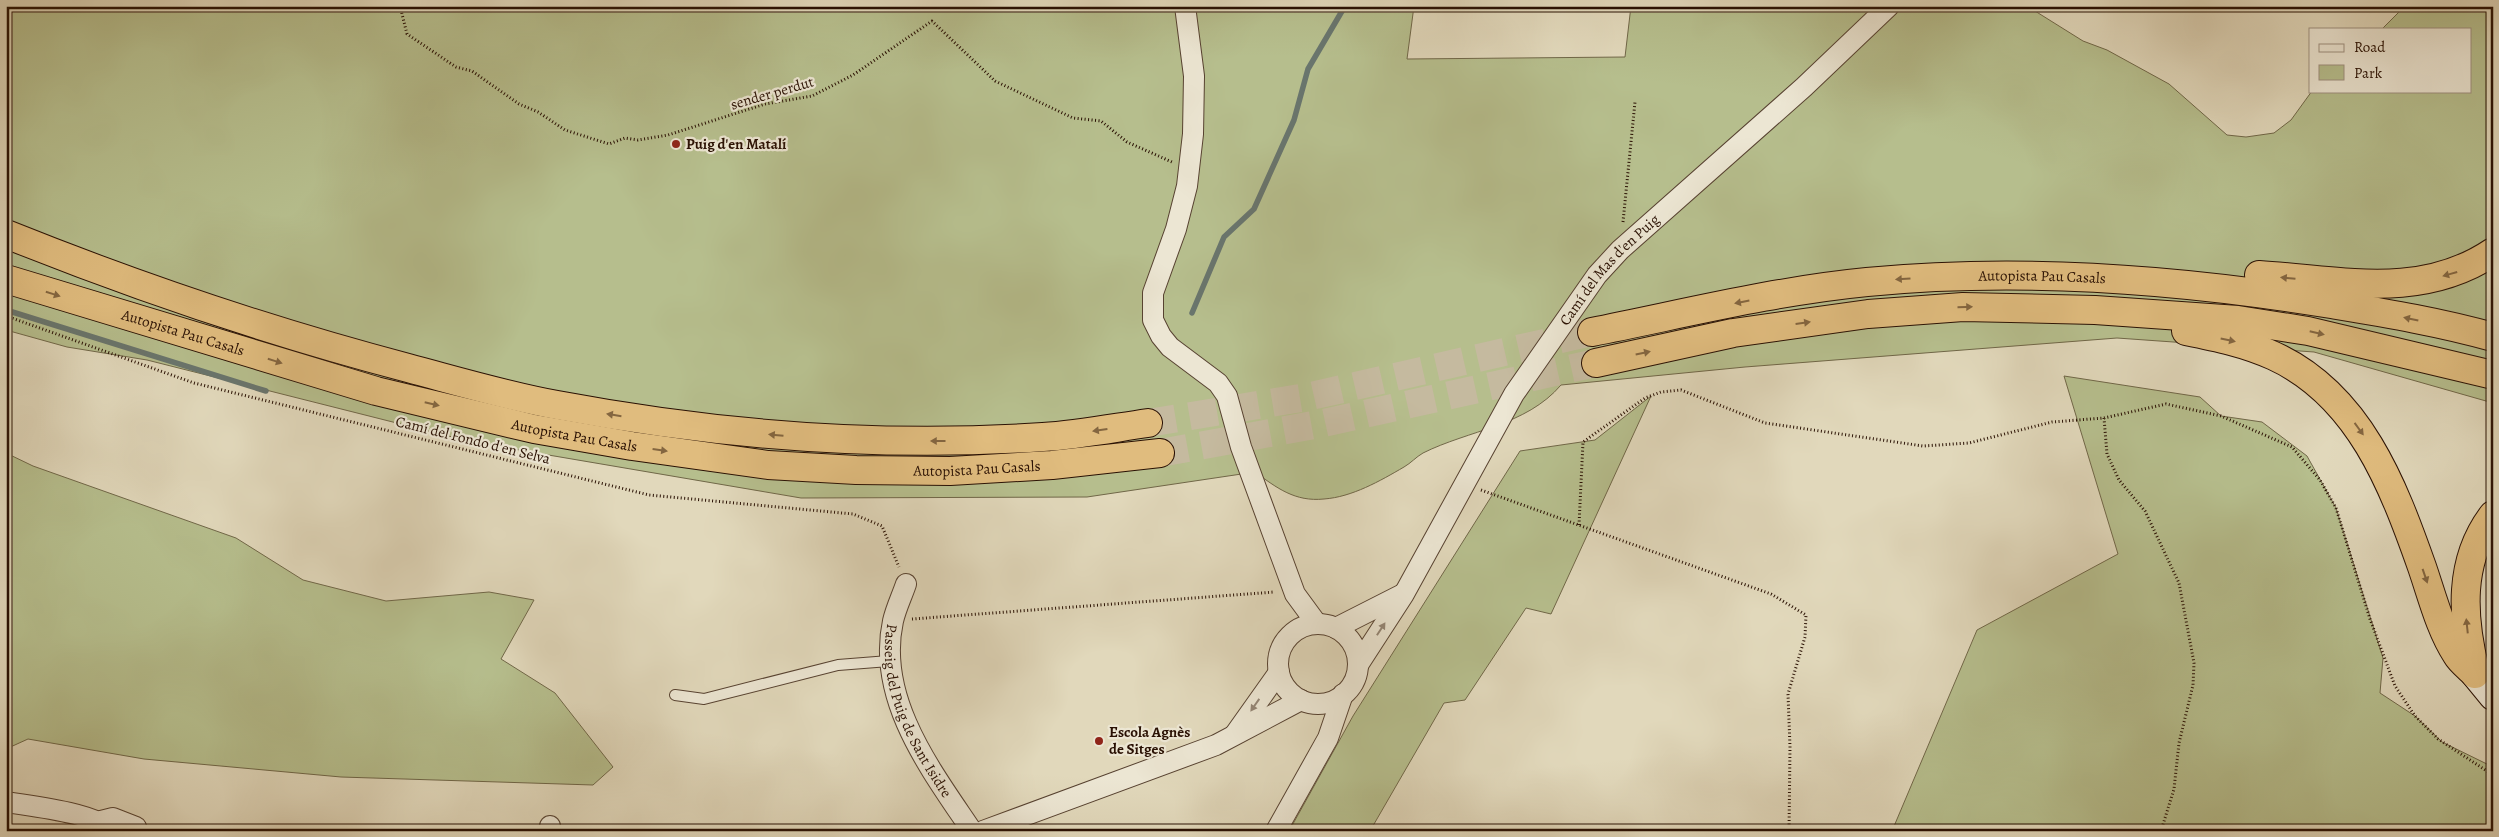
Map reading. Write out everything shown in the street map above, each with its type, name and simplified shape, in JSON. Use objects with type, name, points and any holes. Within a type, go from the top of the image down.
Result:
[{"type":"highway","name":"Autopista Pau Casals","points":[[6,234],[200,306],[338,350],[554,405],[648,420],[775,435],[844,440],[946,441],[1046,437],[1148,424]]},
{"type":"highway","points":[[2004,276],[2067,264],[2267,276],[2353,284],[2391,284],[2427,280],[2456,272],[2493,252]]},
{"type":"highway","name":"Autopista Pau Casals","points":[[1592,332],[1804,290],[1924,278],[2004,276],[2128,281],[2245,290],[2378,312],[2493,337]]},
{"type":"highway","name":"Autopista Pau Casals","points":[[6,279],[376,391],[534,429],[632,446],[768,465],[856,470],[950,471],[1006,468],[1160,453]]},
{"type":"highway","name":"Autopista Pau Casals","points":[[1596,363],[1733,333],[1868,314],[1963,307],[2095,310],[2238,320],[2308,331],[2493,374]]},
{"type":"highway","points":[[2095,310],[2241,342],[2275,356],[2312,379],[2343,407],[2362,432],[2383,468],[2404,515],[2438,617],[2457,656],[2476,674]]},
{"type":"highway","points":[[2476,674],[2469,644],[2464,607],[2466,582],[2472,554],[2483,528],[2493,515]]},
{"type":"main road","points":[[2476,674],[2493,696]]},
{"type":"street","points":[[1185,6],[1194,76],[1193,134],[1187,186],[1176,229],[1153,293],[1153,320],[1160,336],[1170,348],[1218,383],[1227,396],[1231,417],[1295,594],[1317,624]]},
{"type":"street","name":"Camí del Mas d'en Puig","points":[[1358,665],[1404,594],[1514,394],[1597,275],[1620,250],[1804,87],[1889,6]]},
{"type":"street","name":"Passeig del Puig de Sant Isidre","points":[[906,584],[893,620],[890,661],[900,707],[918,749],[972,831]]},
{"type":"street","points":[[1293,632],[1295,594]]},
{"type":"street","points":[[1336,628],[1404,594]]},
{"type":"street","points":[[1276,831],[1328,738],[1343,694],[1354,681],[1358,665],[1352,644],[1336,628],[1317,624],[1307,625],[1293,632],[1284,643],[1279,652],[1278,672],[1288,690],[1309,702],[1328,738]]},
{"type":"street","points":[[1232,738],[1278,672]]},
{"type":"street","points":[[983,831],[1232,738],[1309,702],[1328,702],[1343,694]]},
{"type":"street","points":[[6,802],[41,807],[105,826],[113,818],[137,830]]},
{"type":"street","points":[[1026,831],[1035,811]]},
{"type":"lane","points":[[675,695],[704,699],[838,665],[890,661]]},
{"type":"path","name":"sender perdut","points":[[400,6],[407,34],[456,67],[472,71],[519,104],[538,112],[565,130],[609,144],[625,138],[638,140],[668,135],[765,104],[812,96],[853,75],[932,21],[995,81],[1072,118],[1101,121],[1127,142],[1179,165],[1187,186]]},
{"type":"path","points":[[1620,250],[1635,102]]},
{"type":"path","name":"Camí del Fondo d'en Selva","points":[[6,316],[194,383],[649,495],[852,514],[882,526],[906,584]]},
{"type":"path","points":[[1579,525],[1583,442],[1646,398],[1661,392],[1681,390],[1765,423],[1923,446],[1969,442],[2052,422],[2104,418],[2166,404],[2221,416],[2292,447],[2320,480],[2336,508],[2370,619],[2395,686],[2414,716],[2438,739],[2493,775]]},
{"type":"path","points":[[2104,418],[2107,454],[2118,480],[2145,511],[2179,583],[2194,663],[2193,685],[2179,743],[2174,789],[2161,831]]},
{"type":"path","points":[[1464,484],[1772,594],[1806,615],[1804,638],[1788,694],[1790,757],[1789,831]]},
{"type":"path","points":[[893,620],[1263,592],[1295,594]]},
{"type":"path","points":[[2492,831],[2493,827]]},
{"type":"green space","points":[[6,6],[1414,6],[1407,59],[1625,57],[1631,6],[2027,6],[2083,41],[2107,50],[2169,84],[2227,135],[2246,137],[2274,133],[2291,120],[2311,92],[2472,92],[2472,28],[2383,28],[2401,10],[2402,6],[2493,6],[2493,403],[2314,352],[2117,338],[1745,367],[1561,385],[1547,399],[1531,410],[1496,426],[1423,453],[1404,467],[1366,488],[1334,498],[1314,499],[1295,496],[1287,493],[1255,472],[1087,497],[801,498],[472,442],[147,360],[67,347],[6,330]]},
{"type":"green space","points":[[2064,376],[2200,397],[2221,416],[2262,422],[2307,456],[2336,508],[2383,658],[2380,693],[2415,716],[2442,742],[2493,767],[2493,831],[1892,831],[1977,630],[2118,554]]},
{"type":"green space","points":[[1651,396],[1551,614],[1526,608],[1465,700],[1444,703],[1370,831],[1289,831],[1353,716],[1520,451],[1595,440]]},
{"type":"green space","points":[[6,453],[33,466],[236,538],[303,580],[386,601],[489,592],[534,600],[501,659],[555,693],[613,767],[593,785],[341,777],[144,759],[28,739],[6,749]]},
{"type":"waterway","points":[[1192,313],[1224,237],[1254,209],[1294,120],[1308,69],[1345,6]]},
{"type":"waterway","points":[[6,310],[266,391]]},
{"type":"tunnel","points":[[1148,423],[1307,397],[1592,332]]},
{"type":"tunnel","points":[[1160,453],[1319,424],[1596,363]]},
{"type":"place","name":"Puig d'en Matalí","points":[[676,144]]},
{"type":"place","name":"Escola Agnès de Sitges","points":[[1099,741]]}]
